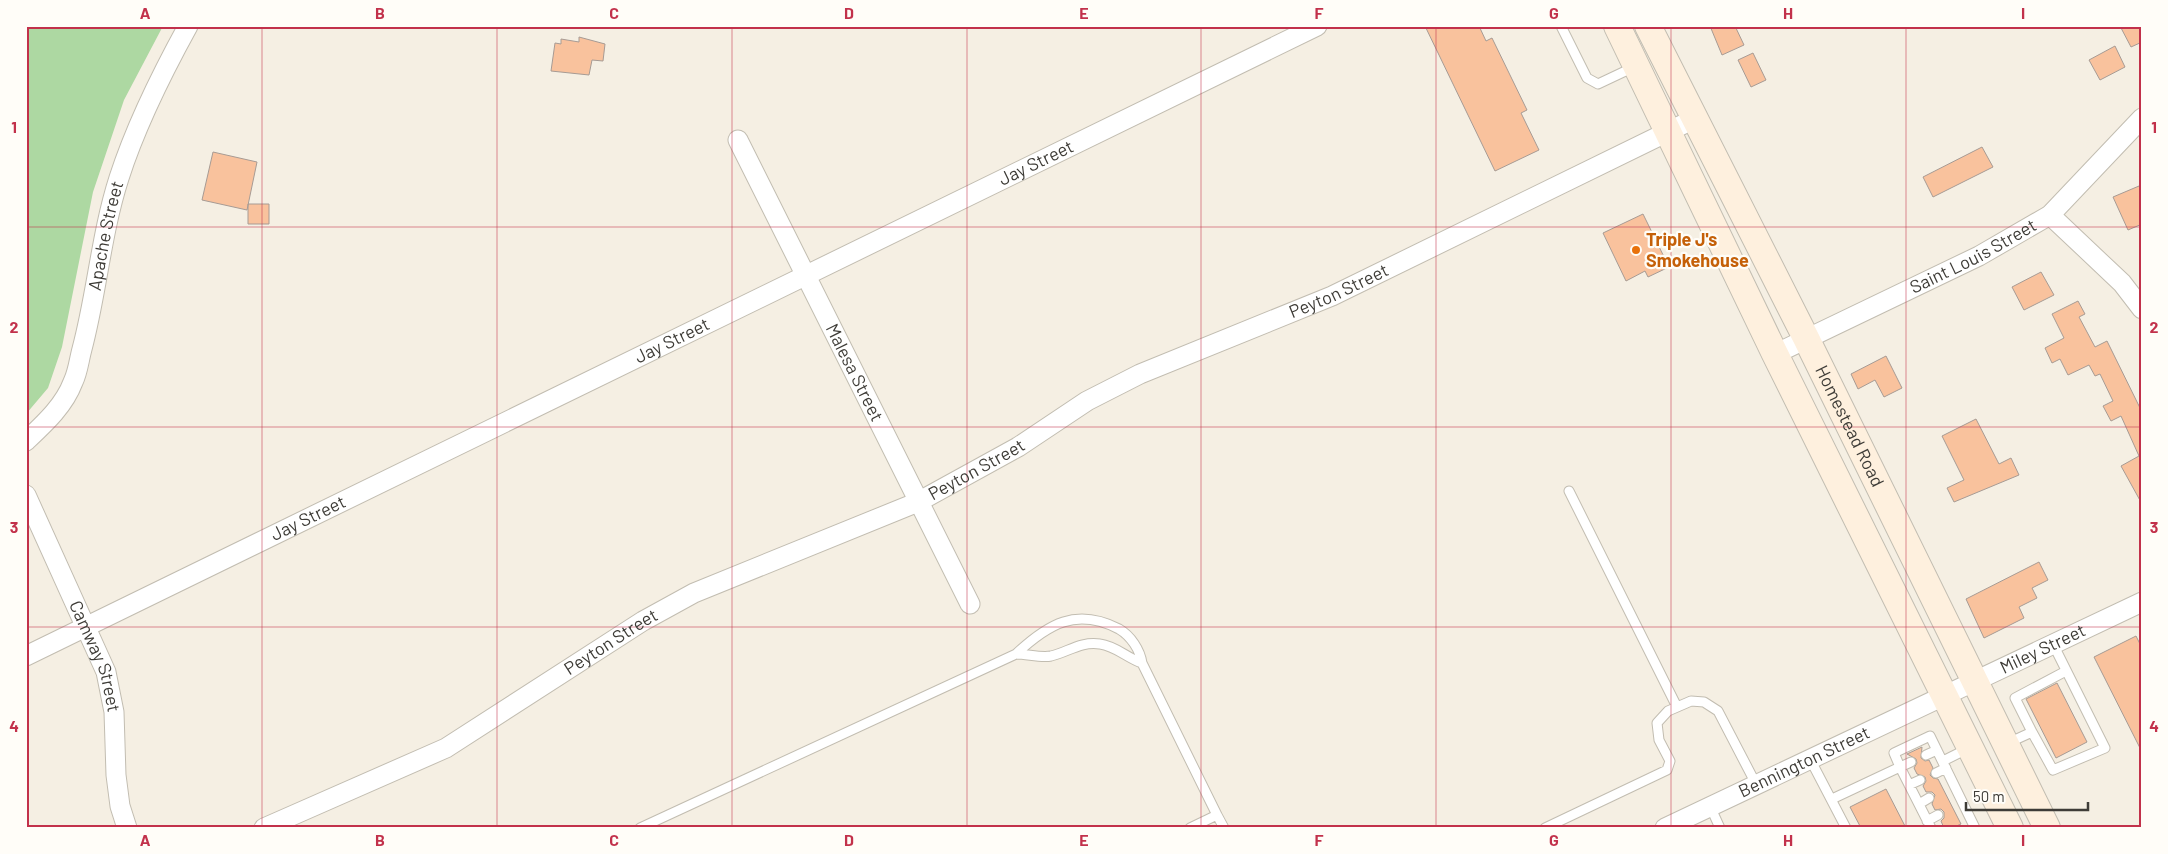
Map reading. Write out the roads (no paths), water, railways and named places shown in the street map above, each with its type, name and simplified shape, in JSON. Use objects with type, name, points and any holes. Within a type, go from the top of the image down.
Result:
[{"type":"main road","name":"Homestead Road","points":[[1617,26],[1775,354],[1969,748],[2005,826]]},
{"type":"main road","name":"Homestead Road","points":[[1648,26],[1806,338],[2047,828]]},
{"type":"street","name":"Apache Street","points":[[26,441],[57,410],[73,382],[89,326],[103,241],[119,179],[135,134],[161,74],[188,26]]},
{"type":"street","name":"Jay Street","points":[[26,656],[1317,26]]},
{"type":"street","name":"Saint Louis Street","points":[[1775,354],[1979,256],[2050,215],[2142,118]]},
{"type":"street","name":"Peyton Street","points":[[264,828],[446,748],[643,620],[694,593],[918,502],[1018,447],[1087,402],[1140,374],[1332,296],[1694,120]]},
{"type":"street","name":"Malesa Street","points":[[738,140],[970,604]]},
{"type":"street","points":[[2050,215],[2122,283],[2142,309]]},
{"type":"street","name":"Camway Street","points":[[26,495],[87,626],[106,672],[114,712],[116,775],[120,806],[128,828]]},
{"type":"street","name":"Miley Street","points":[[1943,696],[1973,680],[2142,602]]},
{"type":"street","name":"Bennington Street","points":[[1674,826],[1710,806],[1943,696]]},
{"type":"lane","points":[[1561,26],[1587,78],[1592,83],[1598,84],[1636,66]]},
{"type":"lane","points":[[1569,491],[1677,707]]},
{"type":"lane","points":[[640,828],[1016,654],[1040,632],[1076,618],[1102,621],[1122,631],[1140,654],[1142,663],[1224,828]]},
{"type":"lane","points":[[1016,654],[1051,656],[1086,643],[1113,647],[1130,659],[1142,663]]},
{"type":"lane","points":[[2053,644],[2105,748],[2053,770],[2015,698],[2066,671]]},
{"type":"lane","points":[[1545,828],[1667,770],[1670,761],[1659,740],[1657,723],[1668,711],[1690,701],[1704,702],[1718,712],[1756,784]]},
{"type":"lane","points":[[2006,744],[2032,732]]},
{"type":"lane","points":[[1938,816],[1929,824],[1894,753],[1930,736],[1975,828]]},
{"type":"lane","points":[[1936,773],[1944,765],[1969,748]]},
{"type":"lane","points":[[1926,755],[1937,750]]},
{"type":"lane","points":[[1810,759],[1846,828]]},
{"type":"lane","points":[[1832,799],[1911,762]]},
{"type":"lane","points":[[1909,785],[1920,780]]},
{"type":"lane","points":[[1944,791],[1954,786]]},
{"type":"lane","points":[[1918,804],[1929,798]]},
{"type":"lane","points":[[1953,808],[1963,803]]},
{"type":"lane","points":[[1710,806],[1720,828]]},
{"type":"lane","points":[[1190,828],[1217,815]]},
{"type":"place","name":"Triple J's Smokehouse","points":[[1636,250]]}]
